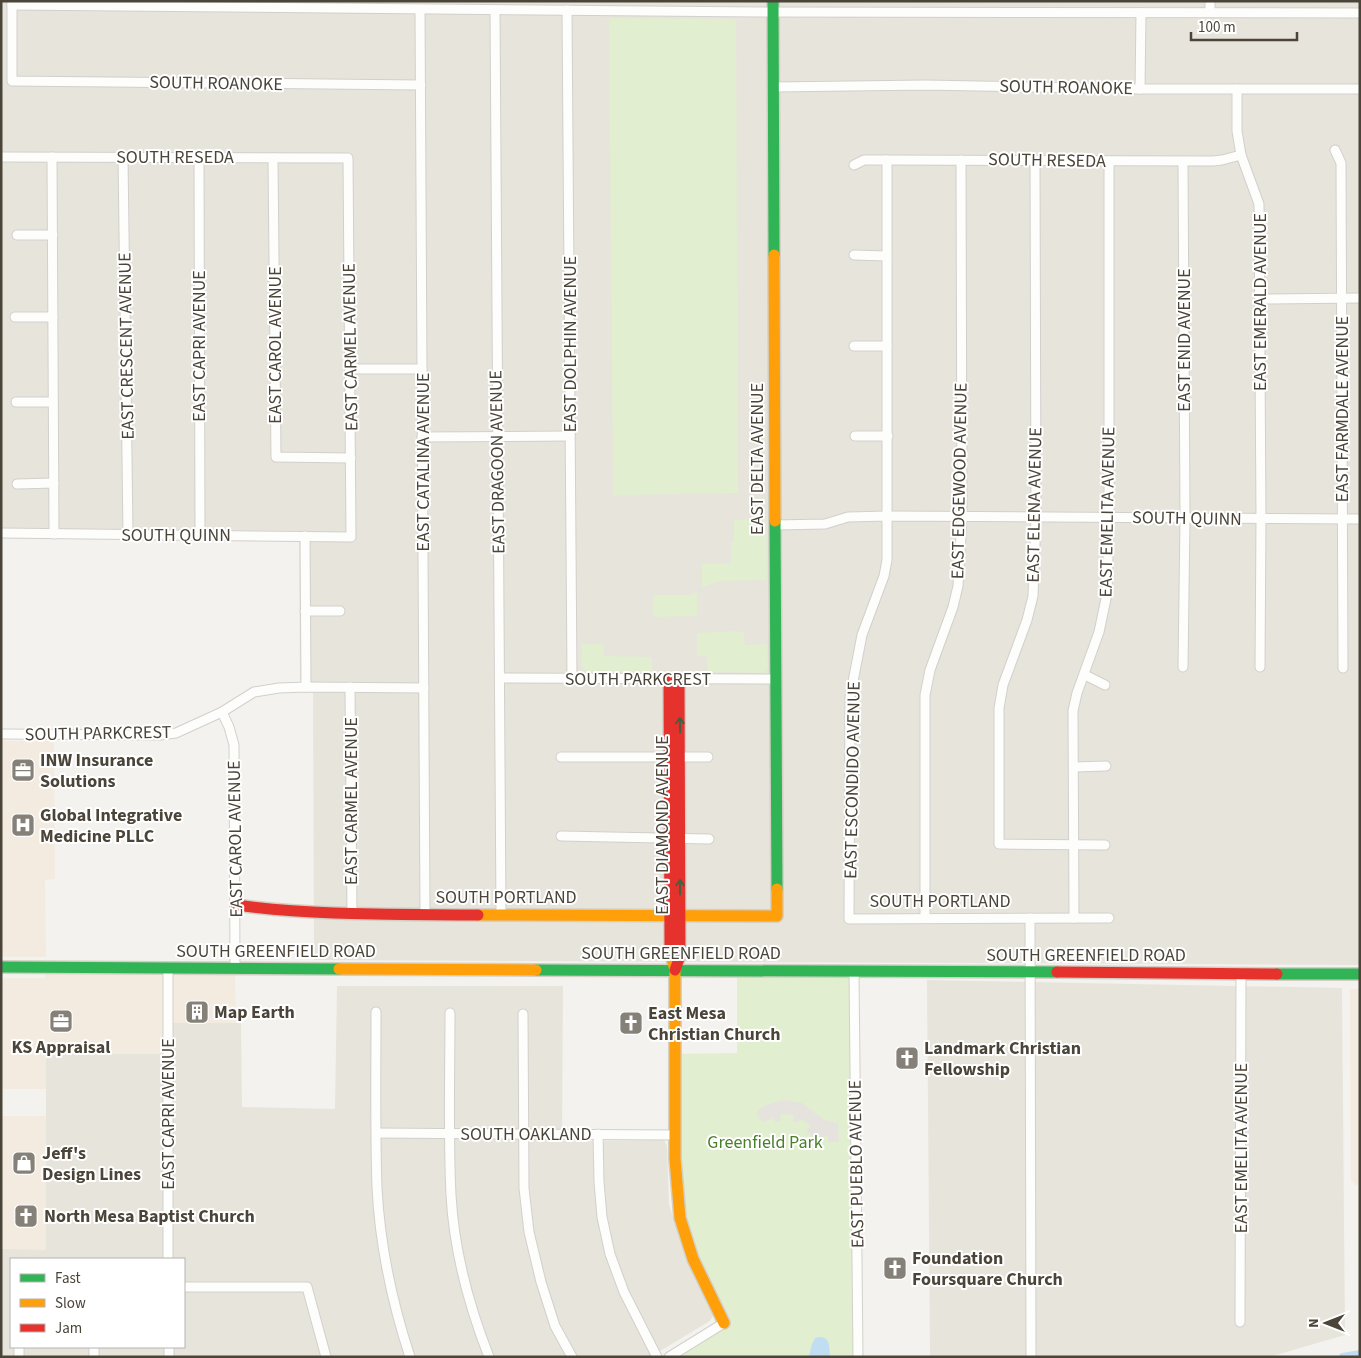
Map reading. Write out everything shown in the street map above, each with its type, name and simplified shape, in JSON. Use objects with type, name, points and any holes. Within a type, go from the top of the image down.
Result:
[{"type":"street","points":[[1210,1],[1210,12]]},
{"type":"street","points":[[12,3],[420,10],[773,7],[1141,13],[1360,13]]},
{"type":"street","name":"SOUTH ROANOKE","points":[[12,3],[12,80],[421,85]]},
{"type":"street","name":"EAST DELTA AVENUE","points":[[773,7],[777,916]]},
{"type":"street","name":"EAST CATALINA AVENUE","points":[[420,10],[425,914]]},
{"type":"street","name":"EAST DRAGOON AVENUE","points":[[495,10],[501,914]]},
{"type":"street","name":"EAST DOLPHIN AVENUE","points":[[567,10],[572,678]]},
{"type":"street","points":[[1140,89],[1141,13]]},
{"type":"street","name":"SOUTH ROANOKE","points":[[773,87],[926,85],[1140,89],[1360,89]]},
{"type":"street","name":"EAST EMERALD AVENUE","points":[[1237,89],[1237,130],[1241,155],[1259,204],[1260,667]]},
{"type":"street","name":"EAST FARMDALE AVENUE","points":[[1335,150],[1341,163],[1343,668]]},
{"type":"street","name":"SOUTH RESEDA","points":[[854,165],[864,160],[1183,162],[1222,160],[1241,155]]},
{"type":"street","name":"SOUTH RESEDA","points":[[1,157],[348,158]]},
{"type":"street","points":[[52,157],[54,534]]},
{"type":"street","name":"EAST CRESCENT AVENUE","points":[[124,157],[128,534]]},
{"type":"street","name":"EAST CAPRI AVENUE","points":[[199,157],[200,534]]},
{"type":"street","name":"EAST CAROL AVENUE","points":[[273,158],[276,457],[351,458]]},
{"type":"street","name":"EAST CARMEL AVENUE","points":[[348,158],[351,536]]},
{"type":"street","name":"EAST ESCONDIDO AVENUE","points":[[849,919],[850,697],[862,635],[884,576],[886,560],[888,436],[887,160]]},
{"type":"street","name":"EAST EDGEWOOD AVENUE","points":[[925,918],[925,695],[930,670],[953,607],[958,586],[962,517],[961,160]]},
{"type":"street","name":"EAST ELENA AVENUE","points":[[1035,160],[1036,518],[1033,596],[1027,620],[1003,685],[999,708],[1000,844],[1074,845]]},
{"type":"street","name":"EAST EMELITA AVENUE","points":[[1074,918],[1073,711],[1077,693],[1100,632],[1107,594],[1109,518],[1109,161]]},
{"type":"street","name":"EAST ENID AVENUE","points":[[1183,162],[1185,518],[1183,667]]},
{"type":"street","points":[[17,235],[52,235]]},
{"type":"street","points":[[854,255],[887,256]]},
{"type":"street","points":[[1260,299],[1360,298]]},
{"type":"street","points":[[15,317],[53,317]]},
{"type":"street","points":[[854,346],[887,346]]},
{"type":"street","points":[[350,369],[422,368]]},
{"type":"street","points":[[16,402],[54,402]]},
{"type":"street","points":[[422,437],[570,436]]},
{"type":"street","points":[[855,436],[888,436]]},
{"type":"street","points":[[17,484],[54,483]]},
{"type":"street","name":"SOUTH QUINN","points":[[775,525],[825,524],[857,516],[1360,519]]},
{"type":"street","name":"SOUTH QUINN","points":[[1,533],[351,536]]},
{"type":"street","points":[[306,536],[306,687]]},
{"type":"street","points":[[306,611],[340,611]]},
{"type":"street","points":[[1085,675],[1105,685]]},
{"type":"street","name":"SOUTH PARKCREST","points":[[500,678],[776,679]]},
{"type":"street","name":"EAST DIAMOND AVENUE","points":[[674,679],[675,916],[670,955],[674,970],[675,1135],[680,1219],[699,1274],[724,1324]]},
{"type":"street","name":"SOUTH PARKCREST","points":[[1,734],[176,734],[222,712],[254,692],[279,688],[306,687],[424,688]]},
{"type":"street","name":"EAST CARMEL AVENUE","points":[[350,687],[352,914]]},
{"type":"street","name":"EAST CAROL AVENUE","points":[[222,712],[234,745],[236,969]]},
{"type":"street","points":[[561,757],[708,757]]},
{"type":"street","points":[[1074,767],[1106,766]]},
{"type":"street","points":[[561,836],[709,839]]},
{"type":"street","points":[[1074,845],[1105,846]]},
{"type":"street","name":"SOUTH PORTLAND","points":[[236,905],[279,911],[352,914],[777,916]]},
{"type":"street","points":[[1030,918],[1031,1357]]},
{"type":"street","name":"SOUTH PORTLAND","points":[[849,919],[1109,918]]},
{"type":"street","name":"SOUTH GREENFIELD ROAD","points":[[1,967],[1360,974]]},
{"type":"street","name":"EAST CAPRI AVENUE","points":[[168,968],[168,1258]]},
{"type":"street","name":"EAST PUEBLO AVENUE","points":[[854,972],[858,1357]]},
{"type":"street","name":"EAST EMELITA AVENUE","points":[[1240,1322],[1241,973]]},
{"type":"street","points":[[376,1012],[377,1189],[382,1237],[393,1299],[410,1357]]},
{"type":"street","points":[[450,1012],[451,1196],[456,1236],[466,1286],[479,1331],[489,1357]]},
{"type":"street","points":[[523,1014],[524,1188],[529,1232],[541,1282],[555,1326],[572,1357]]},
{"type":"street","name":"SOUTH OAKLAND","points":[[376,1133],[675,1135]]},
{"type":"street","points":[[598,1134],[602,1217],[610,1254],[624,1292],[657,1357]]},
{"type":"street","points":[[185,1287],[307,1287],[322,1356]]},
{"type":"street","points":[[669,1357],[724,1324]]},
{"type":"shaded area","points":[[1,1],[1360,1],[1360,965],[314,960],[313,683],[300,680],[299,531],[1,529]]},
{"type":"shaded area","points":[[1,741],[54,741],[55,879],[45,880],[46,957],[1,957]]},
{"type":"shaded area","points":[[45,968],[235,969],[236,1023],[169,1023],[169,1054],[46,1053],[46,1089],[1,1089],[1,978],[45,978]]},
{"type":"shaded area","points":[[927,980],[1342,988],[1345,1335],[1269,1357],[930,1357]]},
{"type":"shaded area","points":[[337,986],[563,986],[562,1141],[664,1140],[667,1146],[669,1204],[685,1257],[713,1316],[710,1321],[650,1357],[1,1357],[1,1249],[46,1249],[46,1053],[168,1054],[168,1023],[241,1023],[242,1107],[335,1109]]},
{"type":"shaded area","points":[[1350,989],[1360,989],[1360,1185],[1356,1185],[1351,1181]]},
{"type":"shaded area","points":[[785,1100],[802,1103],[824,1120],[838,1123],[839,1142],[828,1142],[828,1136],[825,1135],[823,1141],[814,1137],[806,1131],[810,1126],[801,1119],[797,1123],[793,1121],[794,1115],[780,1114],[781,1120],[775,1122],[773,1117],[765,1122],[758,1118],[759,1116],[756,1113],[762,1107]]},
{"type":"shaded area","points":[[1,1116],[46,1116],[46,1250],[1,1249]]},
{"type":"green space","points":[[609,18],[736,19],[738,493],[613,495]]},
{"type":"green space","points":[[766,519],[767,580],[720,581],[702,587],[702,564],[731,563],[731,542],[734,542],[734,520]]},
{"type":"green space","points":[[697,591],[697,616],[653,617],[653,595],[691,595]]},
{"type":"green space","points":[[736,631],[744,633],[745,645],[767,644],[768,668],[764,673],[708,672],[707,657],[697,656],[697,633]]},
{"type":"green space","points":[[582,644],[604,644],[604,656],[652,657],[652,672],[586,671],[582,667]]},
{"type":"green space","name":"Greenfield Park","points":[[737,971],[854,972],[858,1357],[666,1357],[724,1323],[681,1219],[675,1054],[737,1053]]},
{"type":"water","points":[[821,1337],[828,1342],[830,1357],[809,1357],[815,1338]]},
{"type":"waterway","points":[[1343,1357],[1360,1354]]},
{"type":"traffic: fast","points":[[773,1],[774,255]]},
{"type":"traffic: fast","points":[[775,521],[777,889]]},
{"type":"traffic: fast","points":[[1,967],[339,969]]},
{"type":"traffic: fast","points":[[536,970],[1057,972]]},
{"type":"traffic: fast","points":[[1277,974],[1360,974]]},
{"type":"traffic: slow","points":[[774,255],[775,521]]},
{"type":"traffic: slow","points":[[478,915],[777,916],[777,889]]},
{"type":"traffic: slow","points":[[670,951],[675,970],[675,1159],[680,1218],[693,1259],[724,1323]]},
{"type":"traffic: slow","points":[[339,969],[536,970]]},
{"type":"traffic: jam","points":[[669,679],[670,951]]},
{"type":"traffic: jam","points":[[675,970],[680,956],[679,679]]},
{"type":"traffic: jam","points":[[236,905],[326,913],[478,915]]},
{"type":"traffic: jam","points":[[1057,972],[1277,974]]},
{"type":"place","name":"INW Insurance Solutions","points":[[23,770]]},
{"type":"place","name":"Global Integrative Medicine PLLC","points":[[23,825]]},
{"type":"place","name":"Map Earth","points":[[197,1012]]},
{"type":"place","name":"KS Appraisal","points":[[61,1021]]},
{"type":"place","name":"East Mesa Christian Church","points":[[631,1023]]},
{"type":"place","name":"Landmark Christian Fellowship","points":[[907,1058]]},
{"type":"place","name":"Jeff's Design Lines","points":[[24,1163]]},
{"type":"place","name":"North Mesa Baptist Church","points":[[26,1216]]},
{"type":"place","name":"Foundation Foursquare Church","points":[[895,1268]]}]
